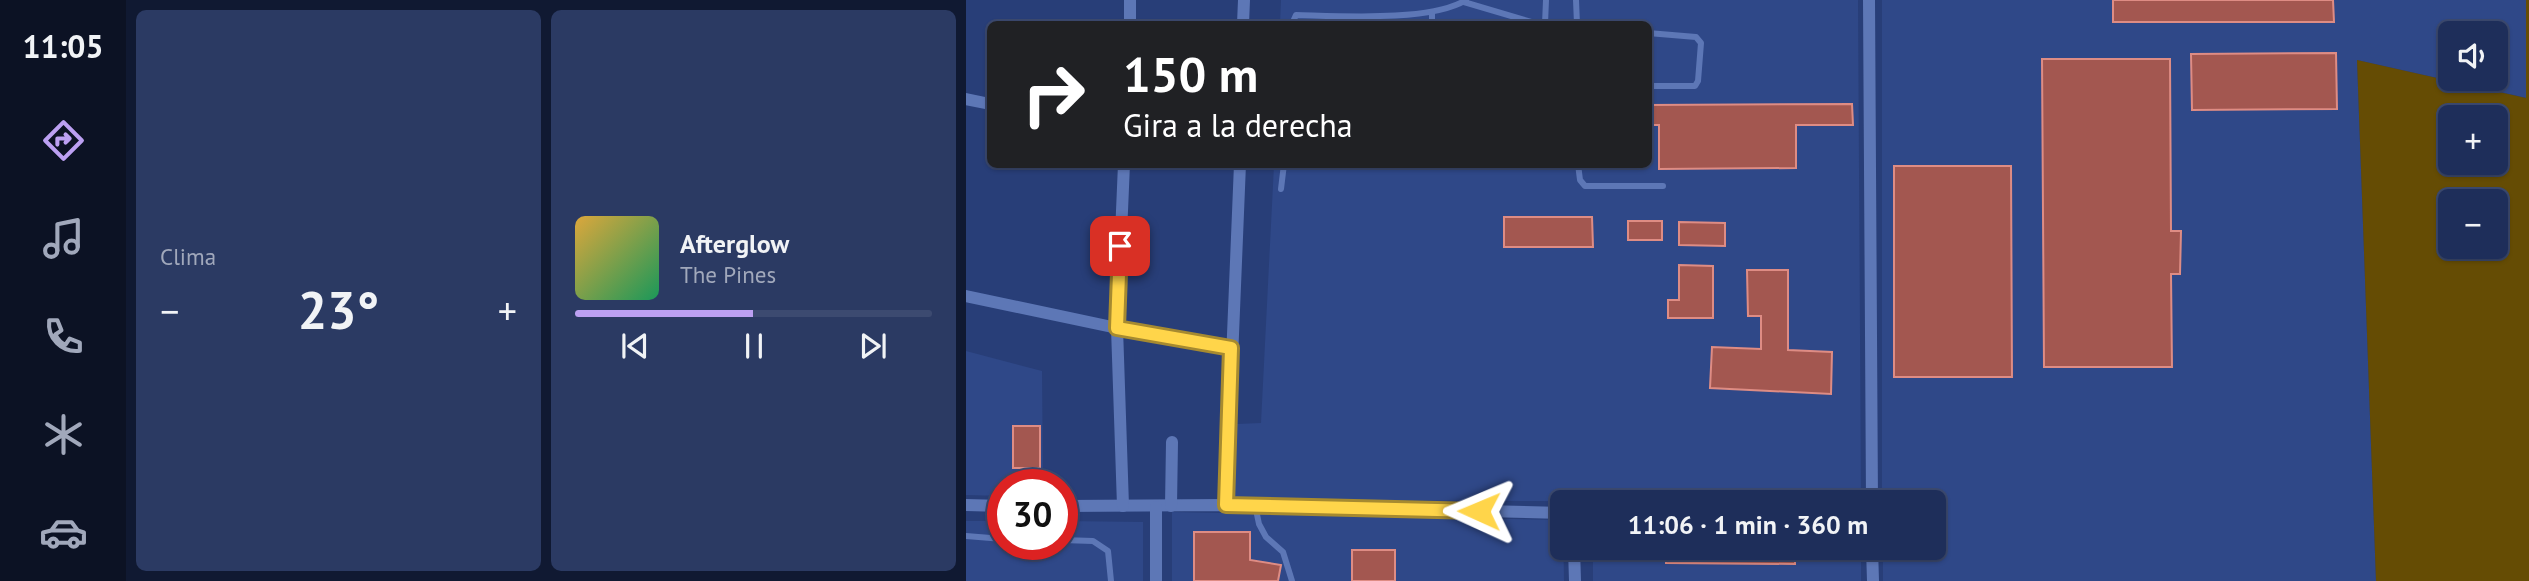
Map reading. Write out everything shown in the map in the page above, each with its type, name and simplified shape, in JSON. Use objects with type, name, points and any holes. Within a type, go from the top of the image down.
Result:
[{"type":"street","points":[[1129,21],[1130,0]]},
{"type":"street","points":[[1243,21],[1244,0]]},
{"type":"street","points":[[1869,0],[1872,490]]},
{"type":"street","points":[[966,99],[987,103]]},
{"type":"street","points":[[1123,506],[1117,328],[1124,168]]},
{"type":"street","points":[[1226,505],[1240,168]]},
{"type":"street","points":[[966,296],[1117,328],[1231,348]]},
{"type":"street","points":[[1171,506],[1172,442]]},
{"type":"street","points":[[966,505],[987,506]]},
{"type":"street","points":[[1078,506],[1255,505],[1550,513]]},
{"type":"street","points":[[1156,507],[1156,581]]},
{"type":"street","points":[[1574,560],[1575,581]]},
{"type":"street","points":[[1872,560],[1873,581]]},
{"type":"lane","points":[[1545,0],[1545,21]]},
{"type":"lane","points":[[1577,0],[1577,21]]},
{"type":"lane","points":[[1293,21],[1296,15],[1359,17],[1432,12],[1465,1],[1528,21]]},
{"type":"lane","points":[[1432,12],[1432,21]]},
{"type":"lane","points":[[1652,33],[1696,37],[1701,43],[1698,81],[1695,86],[1652,86]]},
{"type":"lane","points":[[1281,189],[1284,168]]},
{"type":"lane","points":[[1578,168],[1580,180],[1585,186],[1663,186]]},
{"type":"lane","points":[[1255,505],[1259,524],[1266,537],[1283,552],[1292,581]]},
{"type":"lane","points":[[966,537],[987,538]]},
{"type":"lane","points":[[1078,541],[1093,541],[1108,551],[1111,581]]},
{"type":"shaded area","points":[[1281,0],[1858,0],[1861,490],[1550,490],[1550,501],[1233,500],[1237,424],[1261,423],[1274,168],[1652,168],[1652,21],[1280,21]]},
{"type":"shaded area","points":[[1882,0],[2526,0],[2527,98],[2496,91],[2508,91],[2508,21],[2438,21],[2438,78],[2357,60],[2376,581],[1883,581],[1883,560],[1946,560],[1946,490],[1882,490]]},
{"type":"shaded area","points":[[2526,0],[2529,0],[2529,581],[2376,581],[2357,60],[2438,78],[2438,91],[2495,91],[2526,98]]},
{"type":"shaded area","points":[[966,351],[1042,371],[1043,469],[987,469],[987,496],[966,495]]},
{"type":"shaded area","points":[[1172,512],[1550,520],[1550,560],[1564,560],[1564,581],[1172,581]]},
{"type":"shaded area","points":[[966,521],[987,521],[987,560],[1078,560],[1078,521],[1143,522],[1143,581],[966,581]]},
{"type":"shaded area","points":[[1593,560],[1861,560],[1861,581],[1593,581]]},
{"type":"building","points":[[2113,0],[2333,0],[2334,22],[2113,22]]},
{"type":"building","points":[[2336,53],[2337,109],[2192,110],[2191,54]]},
{"type":"building","points":[[2042,59],[2170,59],[2171,231],[2181,231],[2180,274],[2171,274],[2172,367],[2044,367]]},
{"type":"building","points":[[1852,104],[1853,125],[1796,125],[1796,168],[1659,169],[1659,125],[1652,125],[1652,105]]},
{"type":"building","points":[[1894,166],[2011,166],[2012,377],[1894,377]]},
{"type":"building","points":[[1504,217],[1592,217],[1593,247],[1504,247]]},
{"type":"building","points":[[1628,221],[1662,221],[1662,240],[1628,240]]},
{"type":"building","points":[[1679,222],[1725,223],[1725,246],[1679,245]]},
{"type":"building","points":[[1679,265],[1713,266],[1713,318],[1668,318],[1668,300],[1679,300]]},
{"type":"building","points":[[1747,270],[1788,270],[1788,350],[1832,352],[1831,394],[1710,388],[1712,347],[1761,349],[1761,316],[1748,316]]},
{"type":"building","points":[[1013,426],[1040,426],[1040,468],[1013,468]]},
{"type":"building","points":[[1194,532],[1250,532],[1250,560],[1281,565],[1278,581],[1194,581]]},
{"type":"building","points":[[1352,550],[1395,550],[1395,581],[1352,581]]},
{"type":"building","points":[[1666,560],[1795,560],[1795,564],[1666,563]]},
{"type":"route","points":[[1120,246],[1117,328],[1231,348],[1226,505],[1479,511]]}]
